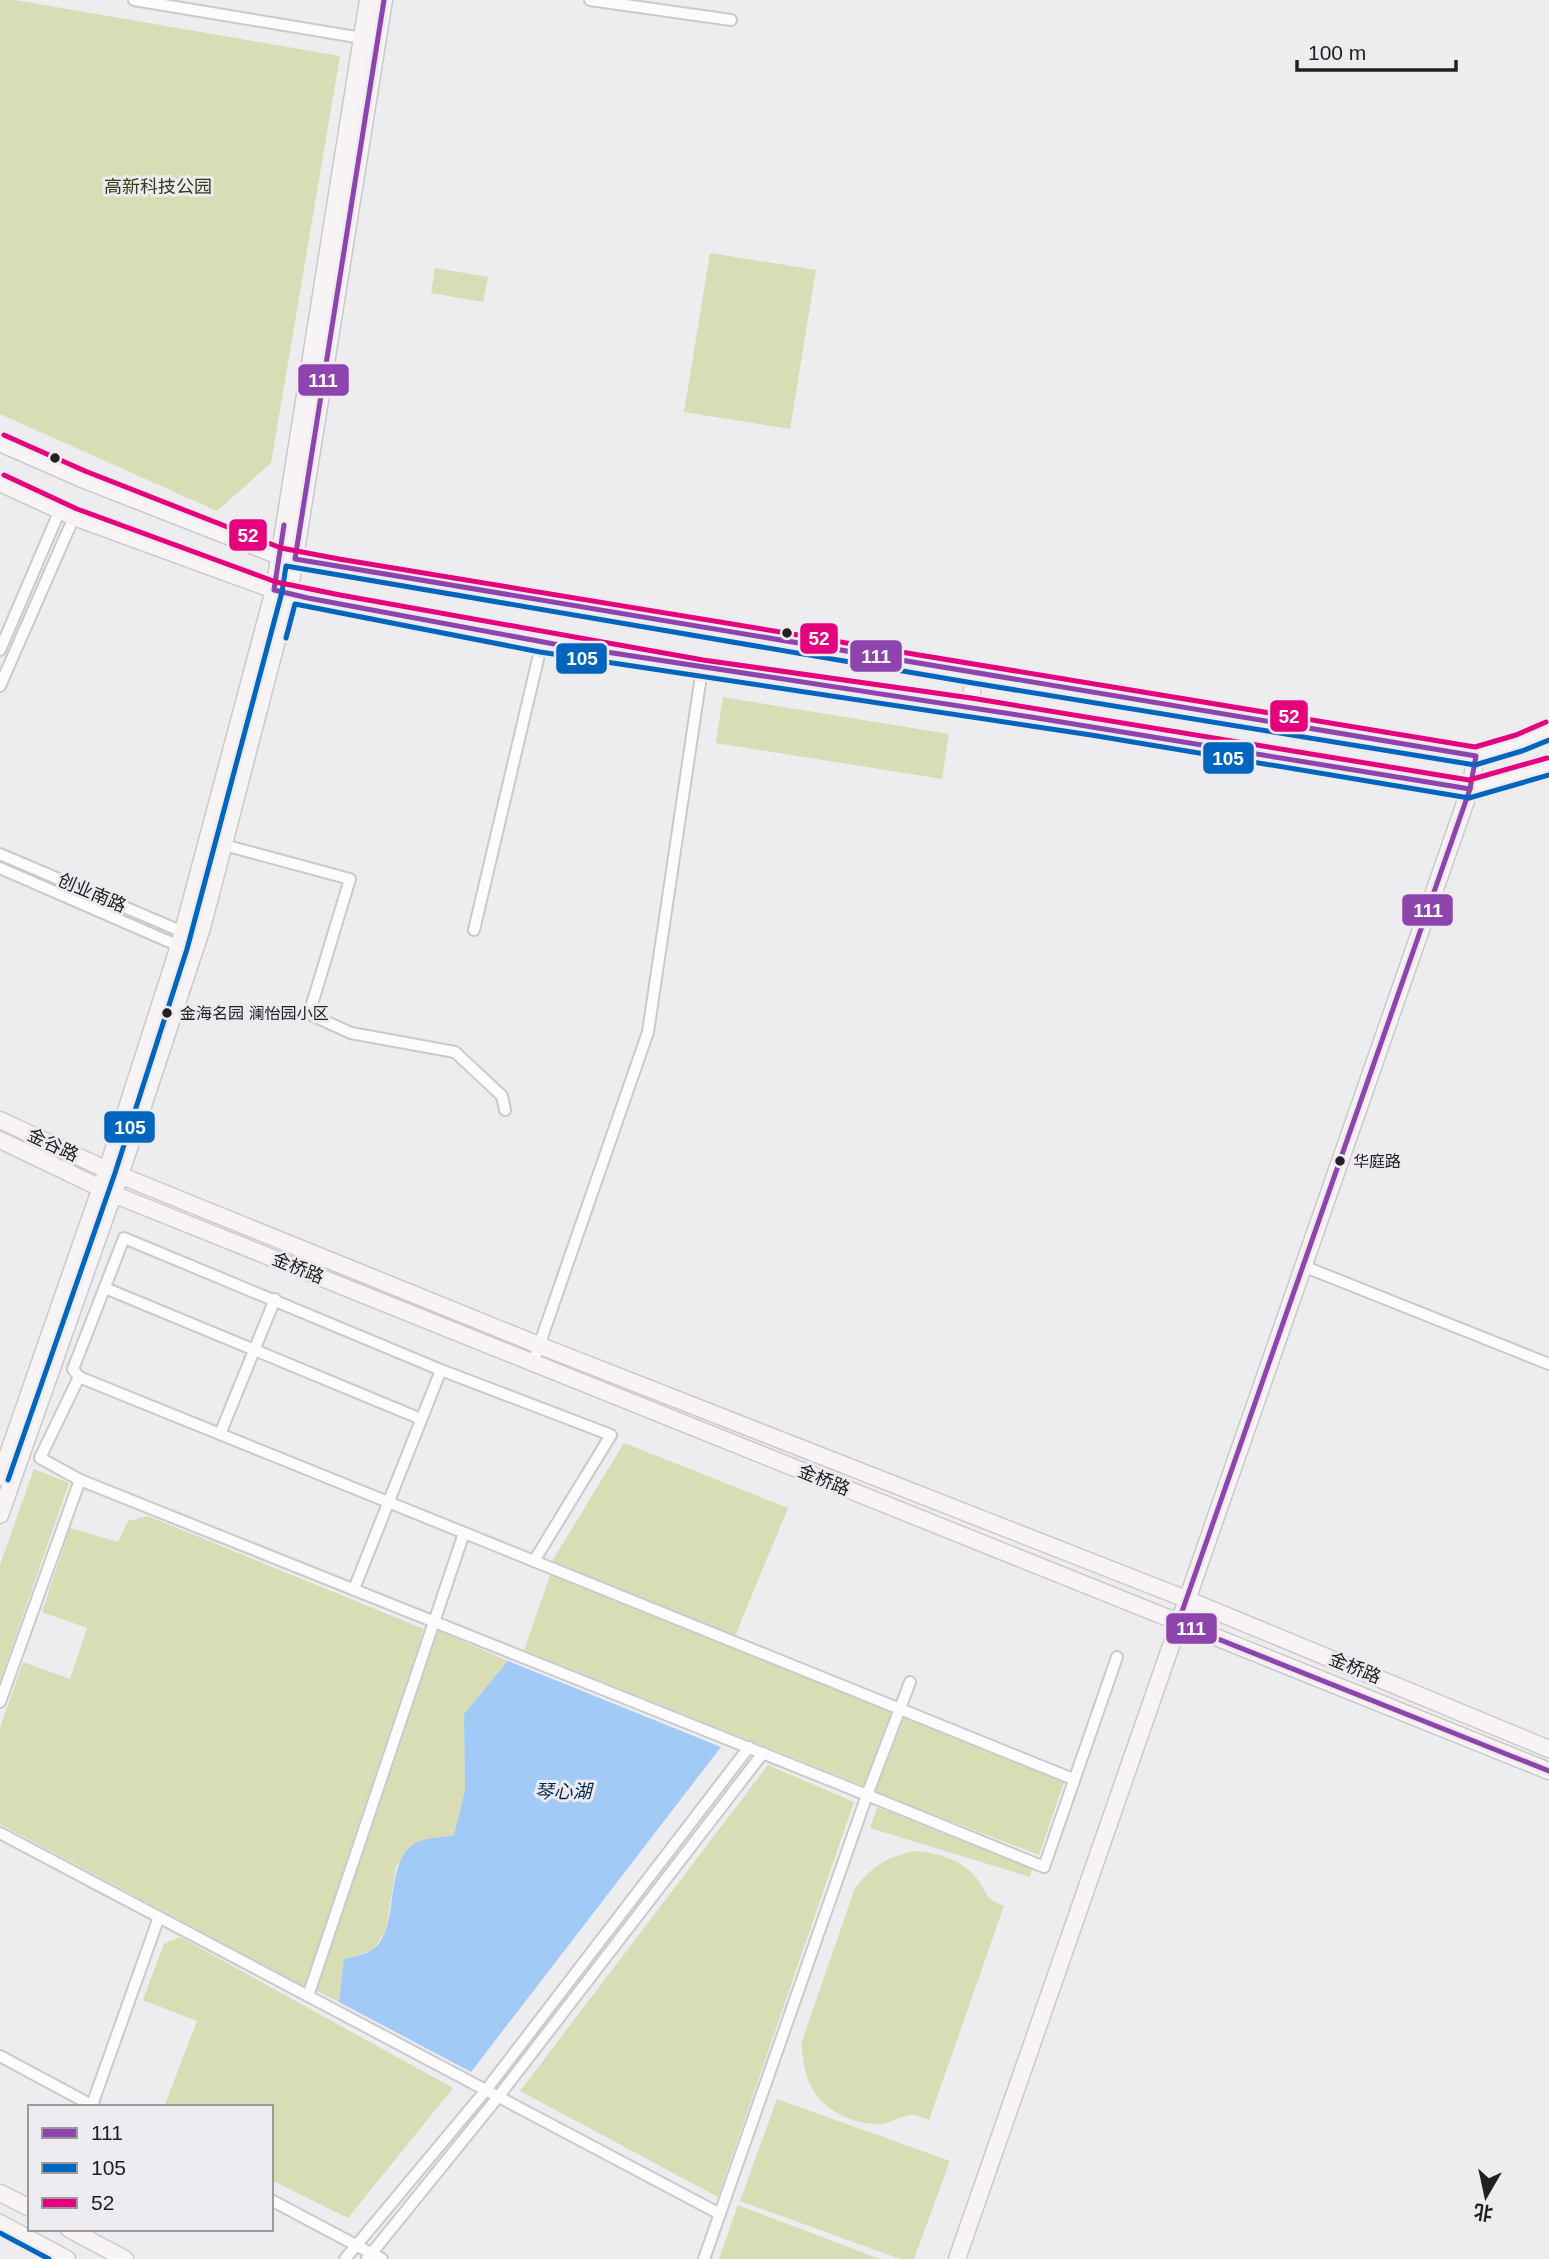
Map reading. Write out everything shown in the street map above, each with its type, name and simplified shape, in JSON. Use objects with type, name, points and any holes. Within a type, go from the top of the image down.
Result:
[{"type":"street","points":[[134,0],[370,39]]},
{"type":"street","points":[[368,0],[370,39]]},
{"type":"street","points":[[0,1477],[202,928],[224,845],[282,592],[370,39],[384,0]]},
{"type":"street","points":[[590,0],[731,20]]},
{"type":"street","points":[[0,443],[82,479],[287,558],[974,674],[1476,755],[1519,743],[1549,730]]},
{"type":"street","points":[[0,483],[67,513],[282,592],[542,642],[702,669],[970,707],[1470,789],[1549,766]]},
{"type":"street","points":[[0,650],[67,513]]},
{"type":"street","points":[[0,686],[67,513]]},
{"type":"street","points":[[113,1172],[282,592]]},
{"type":"street","points":[[474,930],[542,642]]},
{"type":"street","points":[[533,1363],[648,1032],[702,669]]},
{"type":"street","points":[[970,707],[974,674]]},
{"type":"street","points":[[957,2259],[1470,789],[1476,755]]},
{"type":"street","points":[[224,845],[351,879],[309,1014],[351,1033],[455,1052],[502,1096],[505,1110]]},
{"type":"street","name":"创业南路","points":[[0,854],[181,939]]},
{"type":"street","name":"创业南路","points":[[0,868],[181,939]]},
{"type":"street","name":"金谷路","points":[[0,1120],[113,1172]]},
{"type":"street","name":"金谷路","points":[[0,1140],[106,1191]]},
{"type":"street","name":"金桥路","points":[[113,1172],[539,1345],[1186,1599],[1549,1749]]},
{"type":"street","points":[[0,1516],[106,1191]]},
{"type":"street","name":"金桥路","points":[[106,1191],[1549,1771]]},
{"type":"street","points":[[534,1562],[611,1435],[441,1370],[124,1238],[73,1369],[79,1377],[534,1562],[1073,1779]]},
{"type":"street","points":[[1303,1266],[1549,1364]]},
{"type":"street","points":[[105,1288],[421,1419]]},
{"type":"street","points":[[220,1434],[275,1299]]},
{"type":"street","points":[[354,1589],[441,1370]]},
{"type":"street","points":[[79,1377],[40,1458],[80,1480],[1044,1867],[1117,1657]]},
{"type":"street","points":[[0,1702],[80,1480]]},
{"type":"street","points":[[308,1996],[464,1533]]},
{"type":"street","points":[[704,2259],[867,1795],[910,1682]]},
{"type":"street","points":[[345,2259],[486,2090],[749,1747]]},
{"type":"street","points":[[368,2256],[498,2096],[763,1753]]},
{"type":"street","points":[[0,1833],[720,2214]]},
{"type":"street","points":[[93,2105],[159,1917]]},
{"type":"street","points":[[0,2056],[91,2105]]},
{"type":"street","points":[[0,2193],[28,2207]]},
{"type":"street","points":[[273,2201],[356,2245],[368,2256],[382,2259]]},
{"type":"street","points":[[0,2223],[67,2259]]},
{"type":"street","points":[[73,2231],[125,2259]]},
{"type":"green space","name":"高新科技公园","points":[[0,0],[15,0],[340,56],[271,463],[217,511],[0,414]]},
{"type":"green space","points":[[710,253],[816,270],[790,429],[684,412]]},
{"type":"green space","points":[[435,268],[488,277],[483,302],[431,293]]},
{"type":"green space","points":[[723,697],[949,734],[942,779],[716,743]]},
{"type":"green space","points":[[624,1443],[788,1508],[735,1636],[551,1563]]},
{"type":"green space","points":[[34,1469],[69,1483],[0,1681],[0,1565]]},
{"type":"green space","points":[[148,1516],[424,1629],[305,1987],[0,1824],[0,1728],[23,1662],[70,1679],[87,1628],[42,1612],[70,1528],[118,1542],[128,1521]]},
{"type":"green space","points":[[551,1573],[892,1711],[864,1786],[524,1650]]},
{"type":"green space","points":[[437,1630],[508,1661],[464,1714],[465,1790],[454,1835],[429,1839],[396,1866],[386,1930],[373,1950],[344,1960],[339,2002],[315,1990]]},
{"type":"green space","points":[[902,1713],[1064,1782],[1039,1855],[872,1791]]},
{"type":"green space","points":[[768,1765],[854,1802],[718,2197],[520,2091]]},
{"type":"green space","points":[[877,1807],[1032,1869],[1030,1877],[870,1828]]},
{"type":"green space","points":[[914,1851],[932,1853],[957,1862],[972,1873],[990,1898],[1004,1906],[929,2120],[913,2115],[881,2124],[859,2122],[829,2108],[814,2092],[806,2073],[801,2044],[855,1888],[881,1864]]},
{"type":"green space","points":[[180,1937],[453,2088],[348,2218],[273,2181],[273,2105],[165,2105],[197,2021],[143,2000],[164,1944]]},
{"type":"green space","points":[[777,2099],[950,2161],[914,2259],[900,2259],[740,2201]]},
{"type":"green space","points":[[738,2205],[880,2259],[719,2259]]},
{"type":"water","name":"琴心湖","points":[[508,1661],[721,1747],[471,2072],[339,2002],[344,1959],[370,1951],[380,1943],[386,1931],[397,1870],[402,1857],[411,1846],[421,1841],[454,1835],[465,1790],[464,1714]]},
{"type":"transit line","name":"111","points":[[384,0],[295,559],[1476,756],[1470,789],[1178,1623],[1549,1771]]},
{"type":"transit line","name":"52","points":[[4,435],[85,471],[281,548],[339,559],[1475,747],[1516,735],[1546,722]]},
{"type":"transit line","name":"52","points":[[4,475],[77,509],[276,582],[340,595],[703,660],[971,698],[1469,780],[1547,758]]},
{"type":"transit line","name":"111","points":[[284,525],[274,590],[308,598],[554,644],[1031,717],[1470,789]]},
{"type":"transit line","name":"105","points":[[8,1480],[115,1173],[187,949],[282,592],[286,566],[1475,765],[1549,740]]},
{"type":"transit line","name":"105","points":[[286,638],[295,604],[540,652],[1091,735],[1469,798],[1549,775]]},
{"type":"transit line","name":"105","points":[[0,2233],[49,2259]]},
{"type":"place","name":"金海名园 澜怡园小区","points":[[167,1013]]},
{"type":"place","name":"华庭路","points":[[1340,1161]]}]
